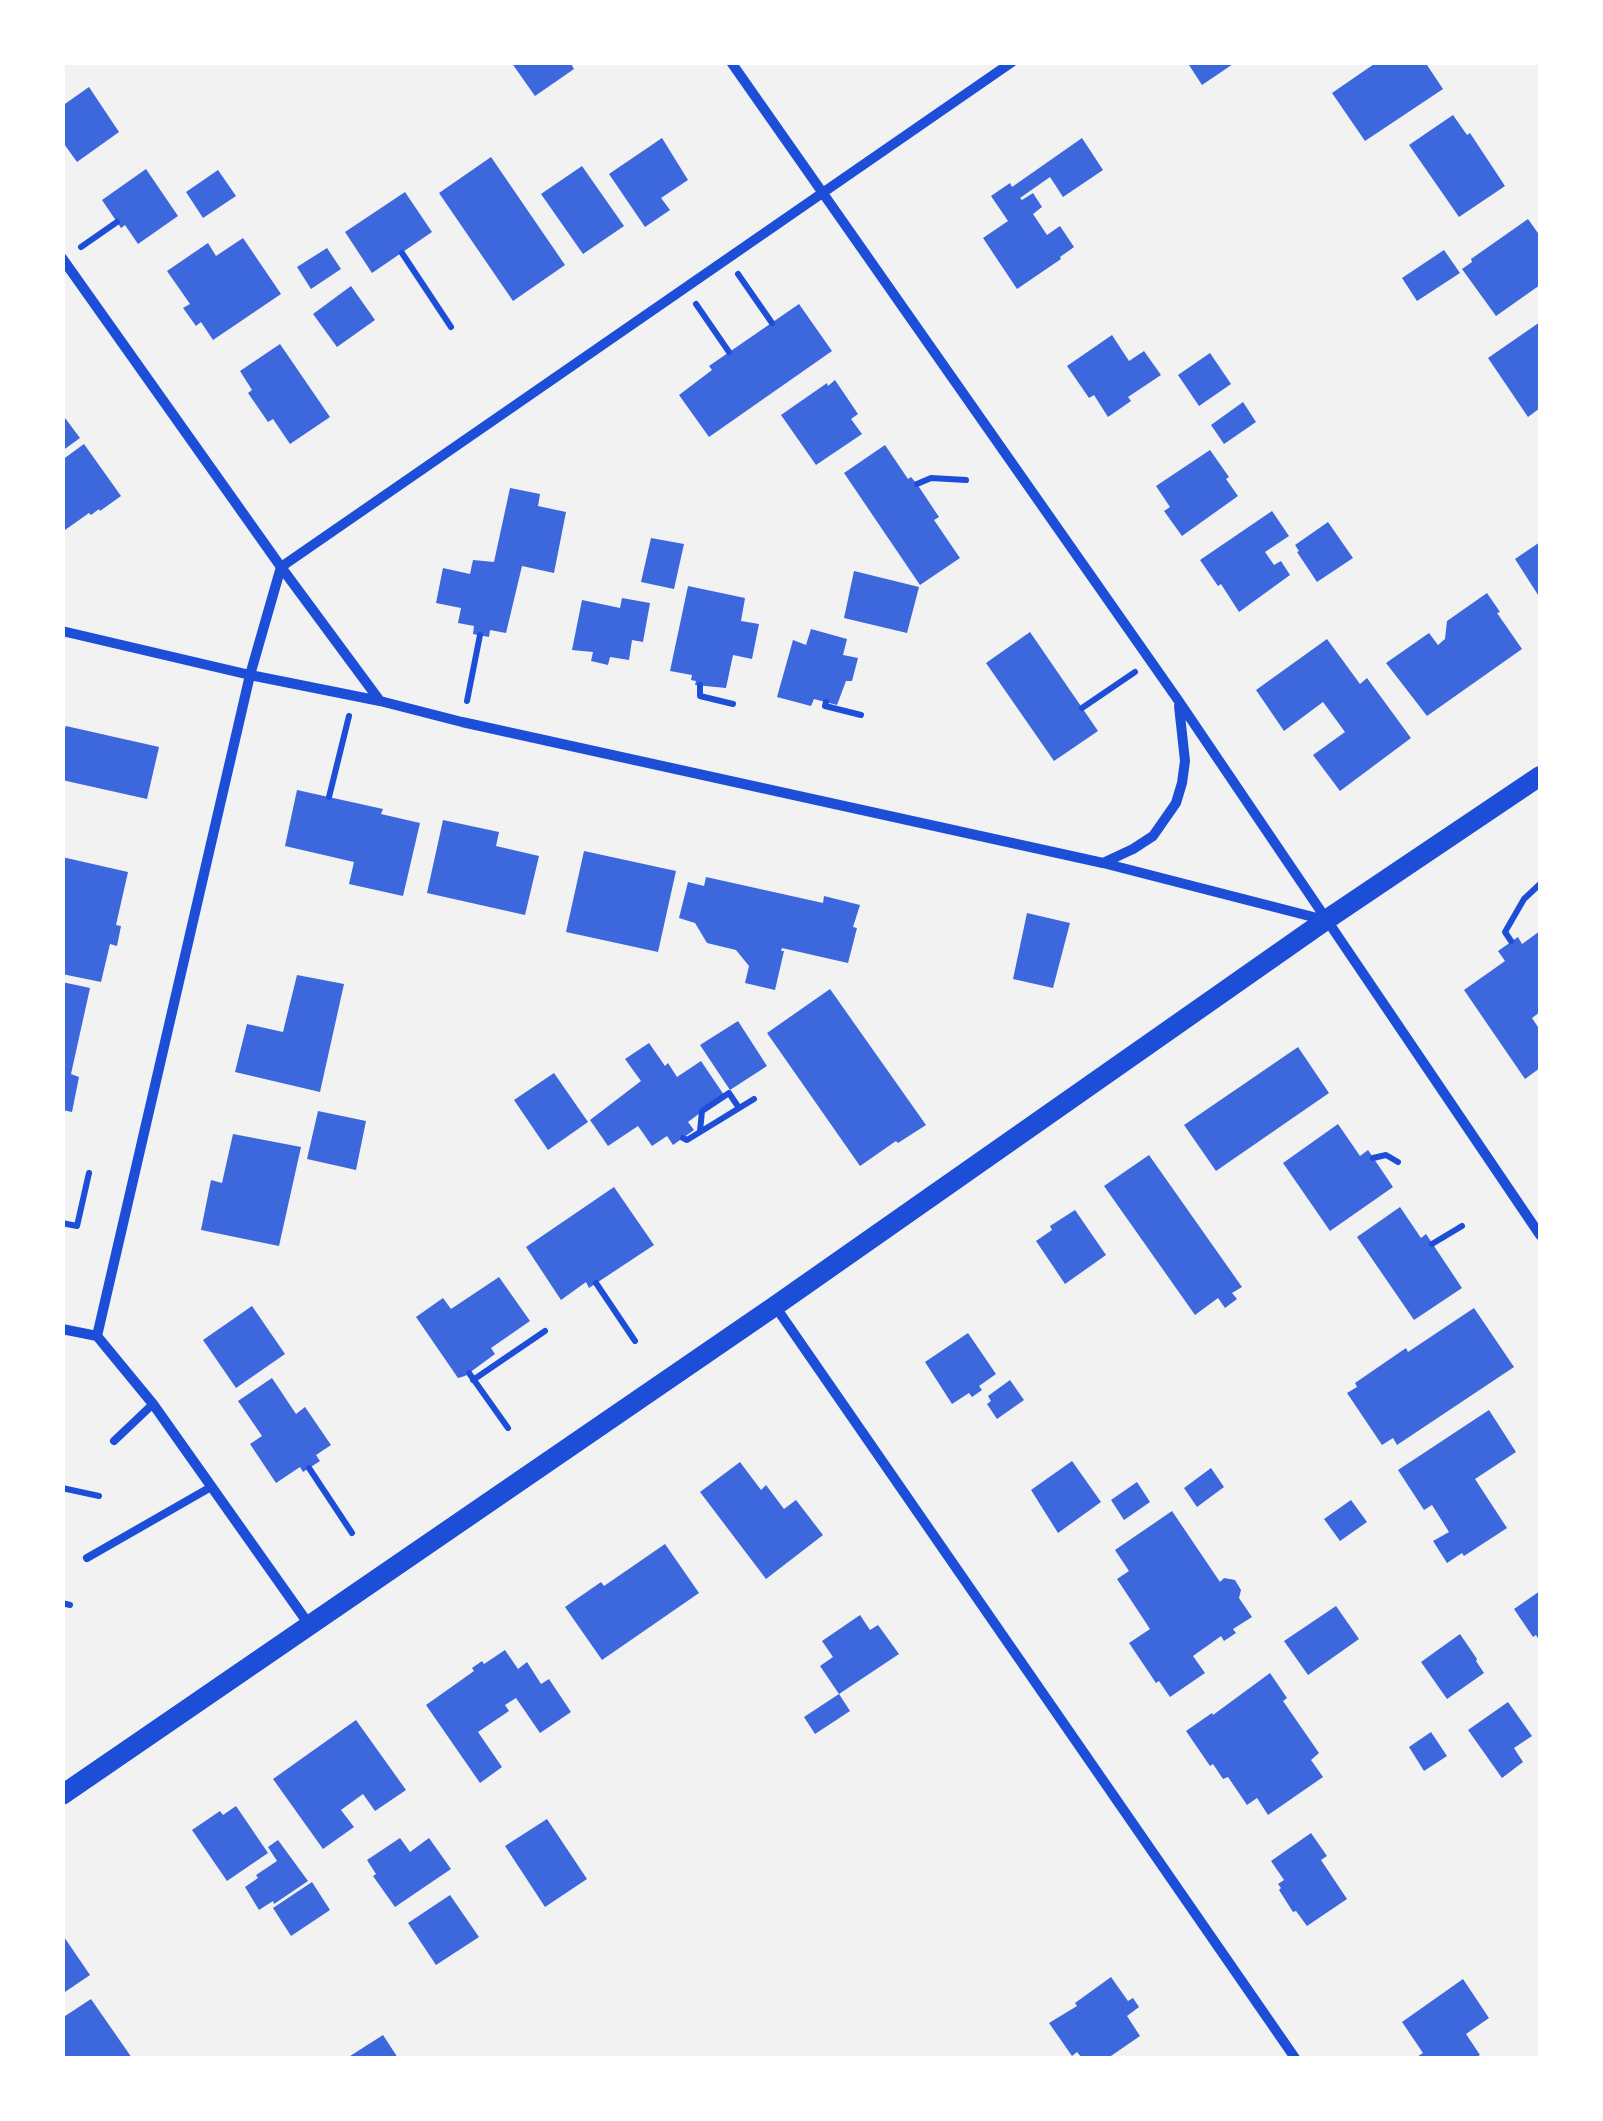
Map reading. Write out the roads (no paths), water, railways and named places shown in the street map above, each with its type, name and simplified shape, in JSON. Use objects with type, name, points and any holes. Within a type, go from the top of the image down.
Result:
[{"type":"main road","points":[[62,1795],[1540,776]]},
{"type":"street","points":[[731,62],[1178,700],[1540,1235]]},
{"type":"street","points":[[97,1336],[250,675],[281,567],[1012,62]]},
{"type":"street","points":[[62,258],[380,701]]},
{"type":"street","points":[[62,631],[1103,863],[1326,920]]},
{"type":"street","points":[[1103,863],[1153,836],[1176,803],[1185,761],[1178,700]]},
{"type":"street","points":[[776,1306],[1295,2058]]},
{"type":"street","points":[[62,1329],[97,1336],[153,1404],[310,1626]]},
{"type":"lane","points":[[114,1441],[153,1404]]},
{"type":"lane","points":[[87,1558],[212,1487]]}]
